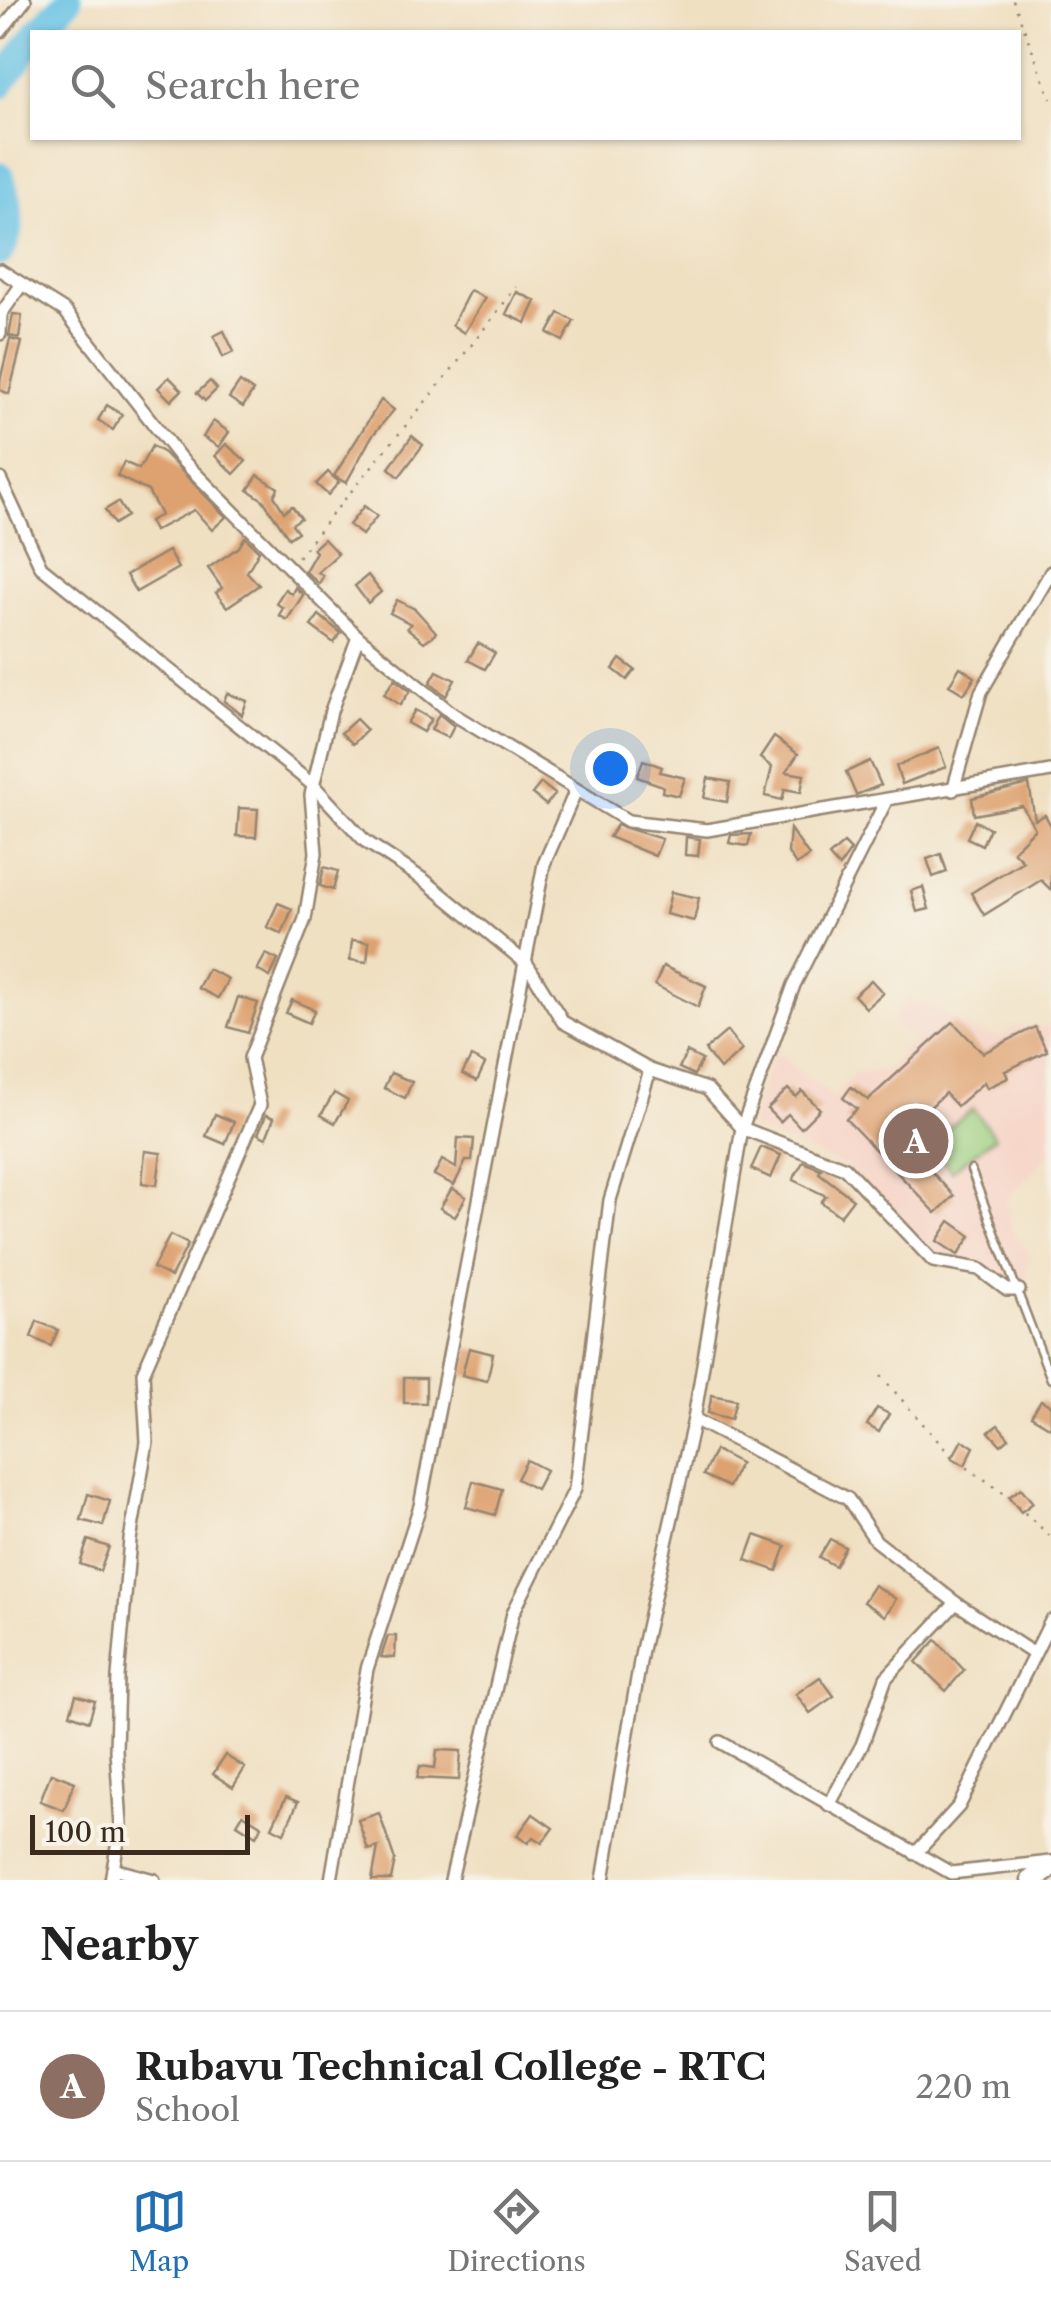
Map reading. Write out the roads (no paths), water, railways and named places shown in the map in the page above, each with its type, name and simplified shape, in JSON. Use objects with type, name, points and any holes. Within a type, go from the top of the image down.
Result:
[{"type":"highway","points":[[1032,1880],[1051,1864]]},
{"type":"street","points":[[0,32],[25,0]]},
{"type":"street","points":[[1,271],[65,312],[181,459],[358,637],[453,714],[628,821],[678,830],[707,830],[1051,772]]},
{"type":"street","points":[[0,334],[1,314],[22,284]]},
{"type":"street","points":[[0,478],[41,567],[313,785],[365,842],[424,880],[526,964],[563,1022],[650,1070],[707,1088],[742,1128],[846,1168],[932,1261],[979,1269],[1007,1290],[1019,1290]]},
{"type":"street","points":[[953,790],[981,692],[1051,572]]},
{"type":"street","points":[[154,1880],[112,1875],[121,1824],[116,1750],[118,1677],[130,1540],[146,1442],[143,1373],[260,1105],[250,1058],[305,919],[316,853],[313,785],[331,710],[358,637]]},
{"type":"street","points":[[331,1880],[366,1669],[420,1506],[544,864],[576,790]]},
{"type":"street","points":[[603,1880],[642,1650],[694,1419],[742,1128],[794,985],[885,803]]},
{"type":"street","points":[[451,1880],[514,1613],[576,1490],[610,1200],[650,1070]]},
{"type":"street","points":[[694,1419],[848,1499],[876,1541],[956,1603],[1034,1654]]},
{"type":"street","points":[[829,1805],[862,1745],[886,1678],[956,1603]]},
{"type":"street","points":[[915,1854],[959,1806],[1051,1621]]},
{"type":"street","points":[[720,1742],[952,1873],[1051,1864]]},
{"type":"lane","points":[[971,1170],[1051,1379]]},
{"type":"waterway","points":[[40,30],[68,0]]},
{"type":"waterway","points":[[0,85],[30,43]]},
{"type":"waterway","points":[[0,176],[9,215],[8,233],[0,252]]},
{"type":"place","name":"Rubavu Technical College - RTC","points":[[916,1141]]}]
